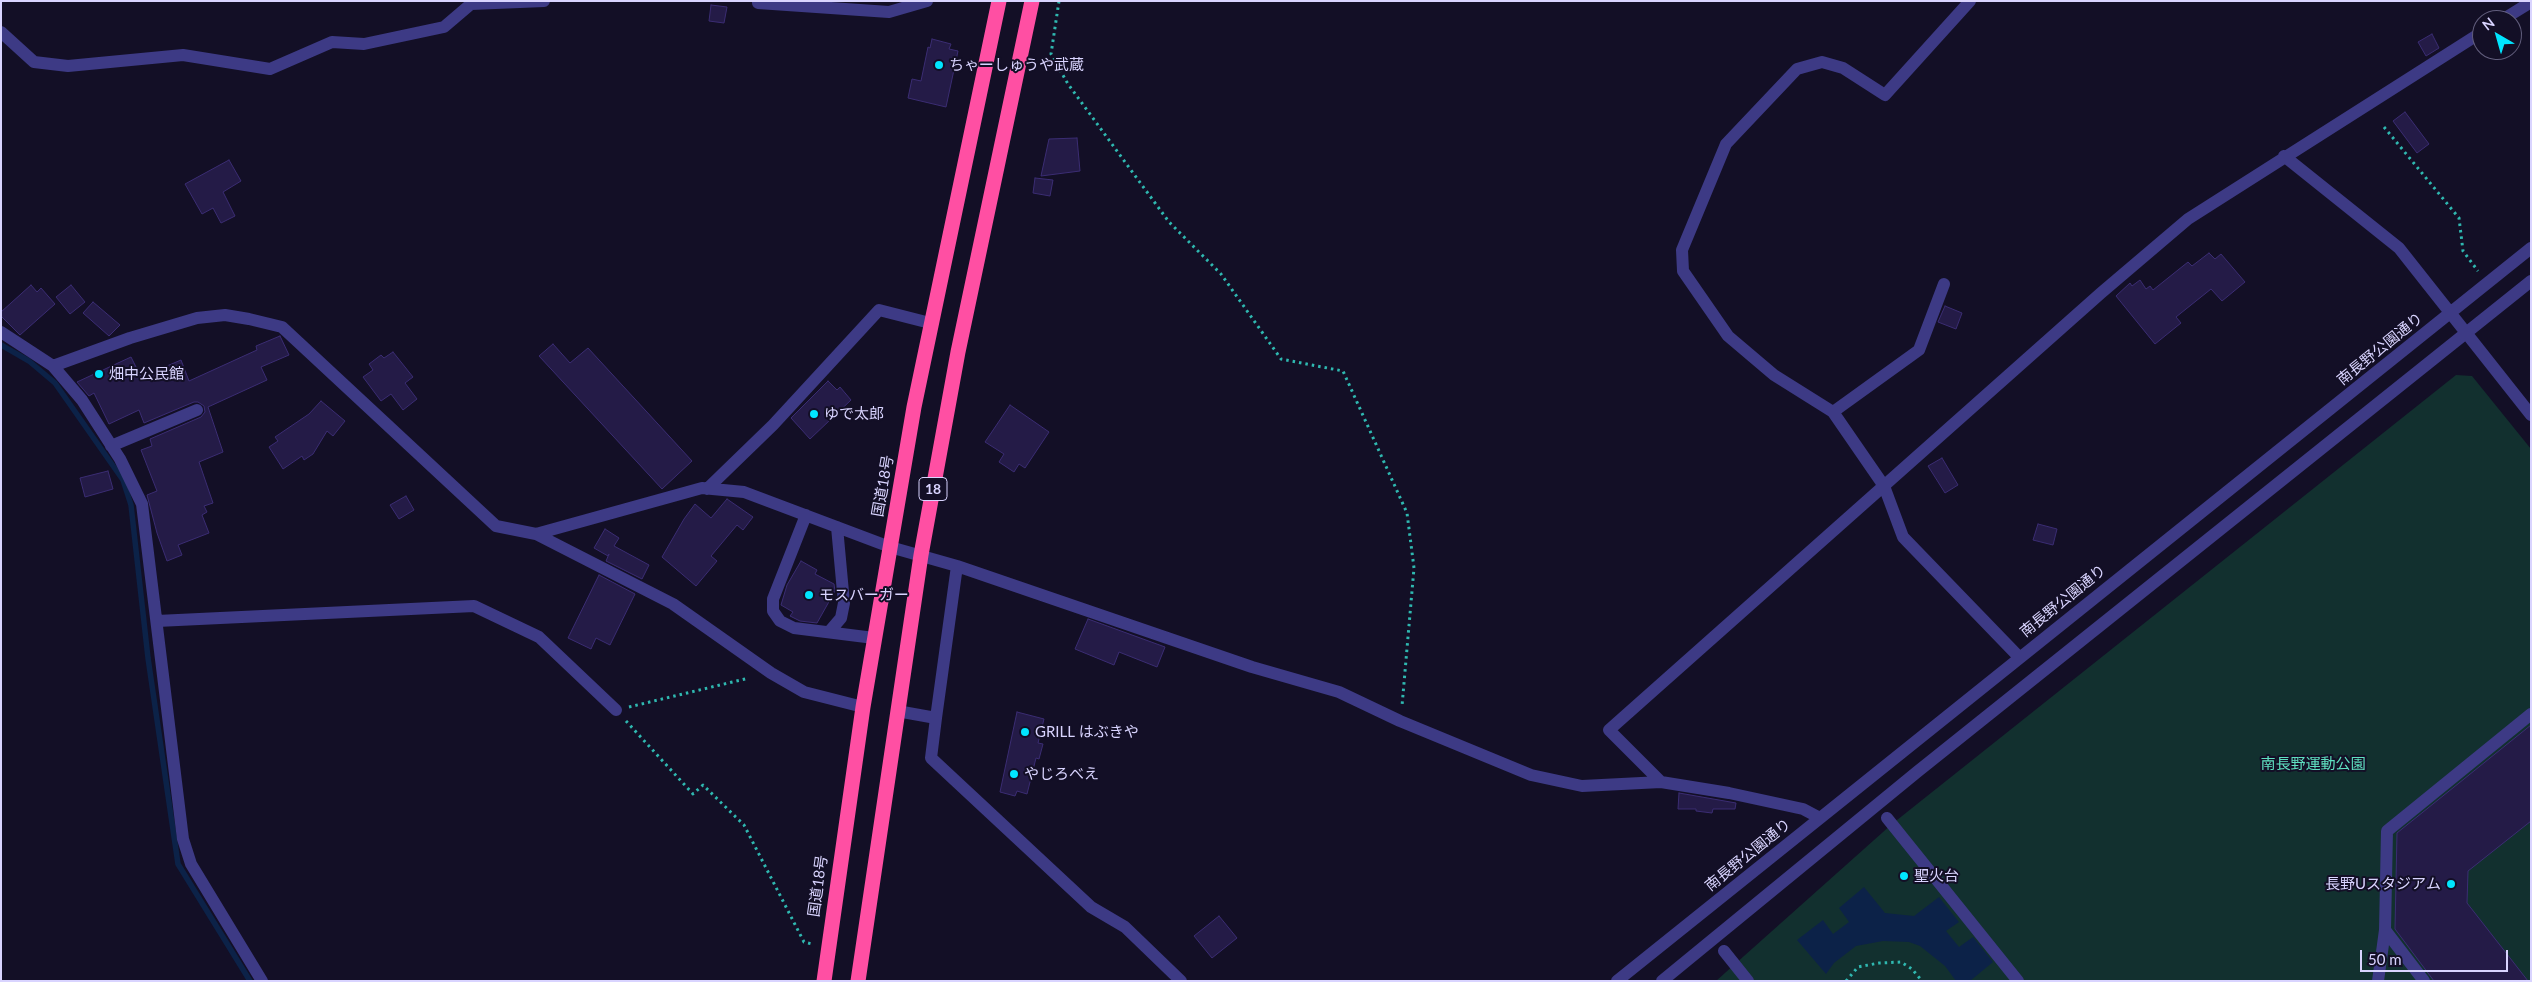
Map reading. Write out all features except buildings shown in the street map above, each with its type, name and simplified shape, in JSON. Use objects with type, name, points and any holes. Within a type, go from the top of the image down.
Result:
[{"type":"highway","name":"国道18号","points":[[824,981],[827,947],[862,707],[930,323],[999,1]]},
{"type":"highway","name":"18","points":[[858,981],[921,555],[958,352],[1032,1]]},
{"type":"street","points":[[1,32],[34,62],[68,66],[183,55],[270,69],[332,42],[364,44],[444,27],[471,4],[544,1]]},
{"type":"street","points":[[755,2],[889,12],[927,1]]},
{"type":"street","points":[[1970,1],[1885,94],[1843,68],[1822,62],[1797,69],[1726,144],[1682,250],[1683,271],[1728,336],[1774,375],[1834,412],[1884,486],[1903,537],[2019,657]]},
{"type":"street","points":[[2518,10],[2531,2]]},
{"type":"street","points":[[1660,782],[1609,730],[2100,293],[2188,219],[2284,156],[2472,38]]},
{"type":"street","points":[[2284,156],[2398,248],[2531,414]]},
{"type":"street","name":"南長野公園通り","points":[[1617,981],[2531,248]]},
{"type":"street","points":[[1662,981],[1917,772],[2531,281]]},
{"type":"street","points":[[1834,412],[1919,350],[1944,284]]},
{"type":"street","points":[[707,489],[773,425],[879,310],[930,323]]},
{"type":"street","points":[[53,366],[130,338],[197,318],[225,315],[282,327],[496,526],[536,534],[673,604],[771,673],[804,692],[862,707]]},
{"type":"street","points":[[1,332],[53,366],[82,400],[111,446],[142,504],[158,621],[183,838],[191,864],[262,981]]},
{"type":"street","points":[[111,446],[197,410]]},
{"type":"street","points":[[536,534],[707,489],[744,492],[890,547],[957,566],[1252,667],[1339,692],[1400,721],[1531,775],[1582,786],[1660,782],[1729,792],[1803,809],[1820,818]]},
{"type":"street","points":[[806,515],[773,599],[773,611],[780,621],[794,628],[874,638]]},
{"type":"street","points":[[829,632],[840,618],[844,603],[837,527]]},
{"type":"street","points":[[957,566],[931,758],[1091,907],[1125,927],[1181,981]]},
{"type":"street","points":[[158,621],[474,606],[539,637],[616,710]]},
{"type":"street","points":[[897,711],[936,718]]},
{"type":"street","points":[[2378,981],[2384,930],[2387,831],[2531,714]]},
{"type":"street","points":[[1888,818],[2018,981]]},
{"type":"street","points":[[2384,930],[2424,981]]},
{"type":"street","points":[[1724,951],[1748,981]]},
{"type":"path","points":[[1059,1],[1051,54],[1068,84],[1169,222],[1221,274],[1281,359],[1343,371],[1407,513],[1414,568],[1400,721]]},
{"type":"path","points":[[2384,127],[2459,218],[2463,251],[2487,284]]},
{"type":"path","points":[[771,673],[616,710],[693,794],[703,785],[744,825],[804,942],[827,947]]},
{"type":"path","points":[[1846,981],[1858,967],[1879,963],[1901,962],[1912,969],[1922,981]]},
{"type":"green space","name":"南長野運動公園","points":[[2456,375],[2472,376],[2531,449],[2531,981],[1716,981],[1892,824]]},
{"type":"water","points":[[1864,887],[1885,913],[1914,916],[1939,897],[1959,922],[1946,931],[1959,947],[1973,937],[1993,962],[1970,981],[1956,981],[1945,966],[1920,946],[1909,942],[1883,941],[1856,946],[1834,963],[1826,974],[1797,940],[1823,920],[1833,934],[1849,922],[1839,908]]},
{"type":"waterway","points":[[1,345],[29,361],[55,383],[123,480],[131,505],[148,658],[178,864],[250,981]]},
{"type":"place","name":"ちゃーしゅうや武蔵","points":[[939,65]]},
{"type":"place","name":"畑中公民館","points":[[99,374]]},
{"type":"place","name":"ゆで太郎","points":[[814,414]]},
{"type":"place","name":"モスバーガー","points":[[809,595]]},
{"type":"place","name":"GRILL はぶきや","points":[[1025,732]]},
{"type":"place","name":"やじろべえ","points":[[1014,774]]},
{"type":"place","name":"聖火台","points":[[1904,876]]},
{"type":"place","name":"長野Uスタジアム","points":[[2451,884]]}]
